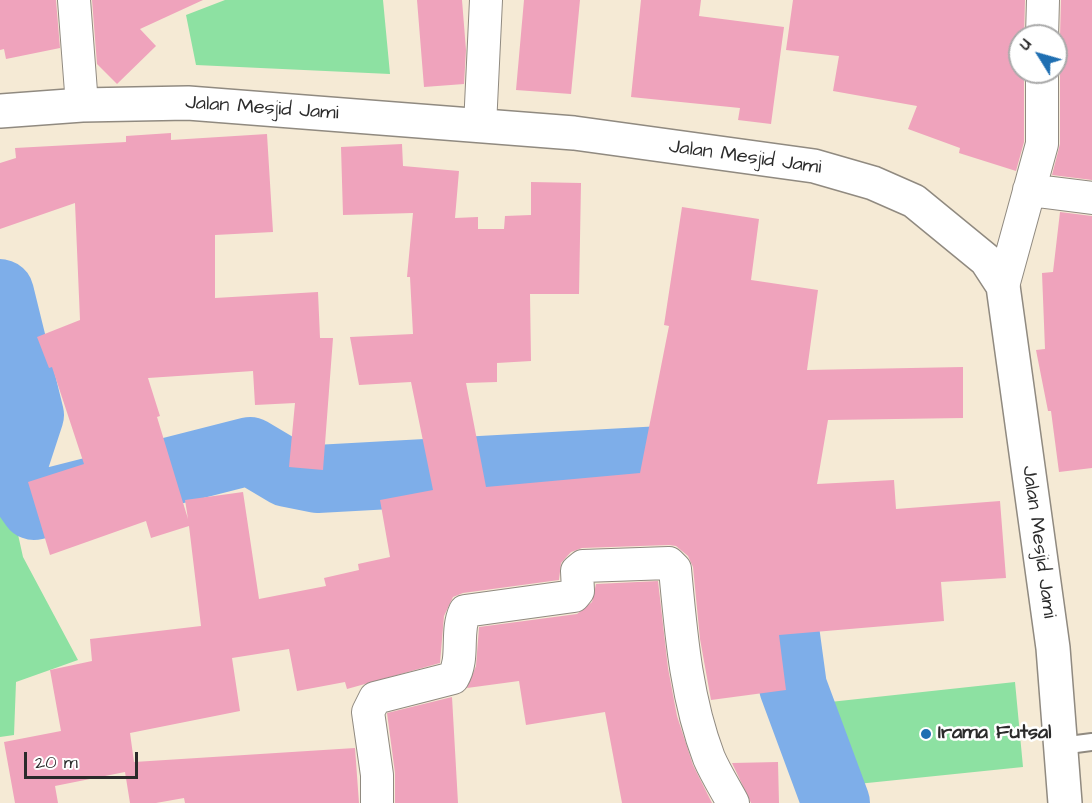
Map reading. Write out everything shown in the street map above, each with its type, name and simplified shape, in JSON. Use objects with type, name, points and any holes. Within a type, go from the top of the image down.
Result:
[{"type":"street","points":[[74,0],[82,105]]},
{"type":"street","points":[[480,126],[486,0]]},
{"type":"street","points":[[1042,0],[1042,24]]},
{"type":"street","points":[[1003,286],[1042,144],[1042,84]]},
{"type":"street","name":"Jalan Mesjid Jami","points":[[0,111],[82,105],[188,103],[574,133],[814,165],[853,177],[914,201],[986,260],[1003,286],[1053,648],[1076,744],[1065,803]]},
{"type":"street","points":[[1029,190],[1092,198]]},
{"type":"street","points":[[377,803],[377,775],[368,712],[370,705],[375,698],[453,678],[458,668],[460,622],[465,611],[574,596],[578,591],[577,571],[584,566],[669,563],[675,569],[683,662],[710,759],[733,803]]},
{"type":"green space","points":[[225,0],[383,0],[390,74],[196,65],[186,15]]},
{"type":"green space","points":[[0,378],[23,437],[5,476],[23,557],[78,660],[16,682],[14,735],[0,737]]},
{"type":"green space","name":"Irama Futsal","points":[[1015,682],[1023,767],[838,786],[830,702]]},
{"type":"building","points":[[0,0],[56,0],[60,48],[6,59],[4,49],[0,50]]},
{"type":"building","points":[[92,0],[203,0],[140,29],[156,46],[117,84],[97,64]]},
{"type":"building","points":[[417,0],[462,0],[466,50],[464,84],[424,87]]},
{"type":"building","points":[[524,0],[580,0],[571,94],[516,90]]},
{"type":"building","points":[[641,0],[701,0],[699,16],[784,27],[771,124],[738,120],[740,108],[631,97]]},
{"type":"building","points":[[793,0],[1025,0],[1024,24],[1008,24],[1008,84],[1024,84],[1024,142],[1016,171],[959,153],[960,148],[908,129],[917,106],[833,91],[839,56],[786,50]]},
{"type":"building","points":[[1061,0],[1092,0],[1092,180],[1052,175],[1060,144],[1060,84],[1068,84],[1068,24],[1060,24]]},
{"type":"building","points":[[171,133],[171,140],[267,134],[273,232],[215,235],[215,298],[318,292],[320,338],[333,338],[323,470],[289,467],[295,403],[255,405],[253,371],[148,378],[160,416],[157,417],[188,519],[185,500],[243,492],[259,599],[326,586],[324,578],[359,570],[358,564],[390,557],[380,500],[433,490],[411,382],[359,385],[350,337],[413,334],[410,277],[407,277],[413,213],[343,215],[341,147],[402,144],[403,166],[459,171],[455,218],[478,217],[478,229],[504,229],[505,216],[531,215],[531,182],[581,183],[579,294],[530,294],[531,361],[497,363],[497,382],[466,383],[486,487],[640,473],[669,326],[664,325],[682,207],[759,219],[751,280],[818,290],[807,370],[963,367],[963,418],[828,420],[817,484],[894,480],[896,509],[1000,501],[1006,578],[941,582],[944,621],[779,635],[786,690],[711,700],[700,639],[693,567],[688,556],[676,546],[669,545],[582,548],[571,552],[561,563],[559,580],[463,593],[453,597],[444,616],[440,663],[347,689],[345,682],[297,691],[289,649],[232,658],[240,711],[130,733],[134,762],[355,748],[359,803],[185,803],[184,798],[156,803],[130,803],[125,772],[55,786],[58,803],[15,803],[4,742],[61,731],[50,670],[92,661],[90,639],[201,626],[189,526],[151,538],[146,521],[50,555],[28,482],[84,464],[52,367],[49,368],[37,337],[80,320],[75,203],[0,229],[0,163],[16,158],[15,148],[126,142],[126,136]]},
{"type":"building","points":[[1060,212],[1092,216],[1092,468],[1059,472],[1051,411],[1048,411],[1036,350],[1045,349],[1042,273],[1053,272]]},
{"type":"building","points":[[658,581],[668,668],[677,716],[693,765],[712,803],[622,803],[605,712],[526,725],[519,681],[467,688],[476,666],[479,627],[577,614],[592,602],[596,584]]},
{"type":"building","points":[[452,697],[458,803],[395,803],[395,773],[387,713]]},
{"type":"building","points":[[778,762],[779,803],[751,803],[732,763]]},
{"type":"waterway","points":[[0,293],[30,415],[11,473],[34,506],[250,451],[287,473],[317,479],[736,456]]},
{"type":"waterway","points":[[802,547],[781,599],[793,687],[836,803]]},
{"type":"place","name":"Irama Futsal","points":[[926,734]]}]
